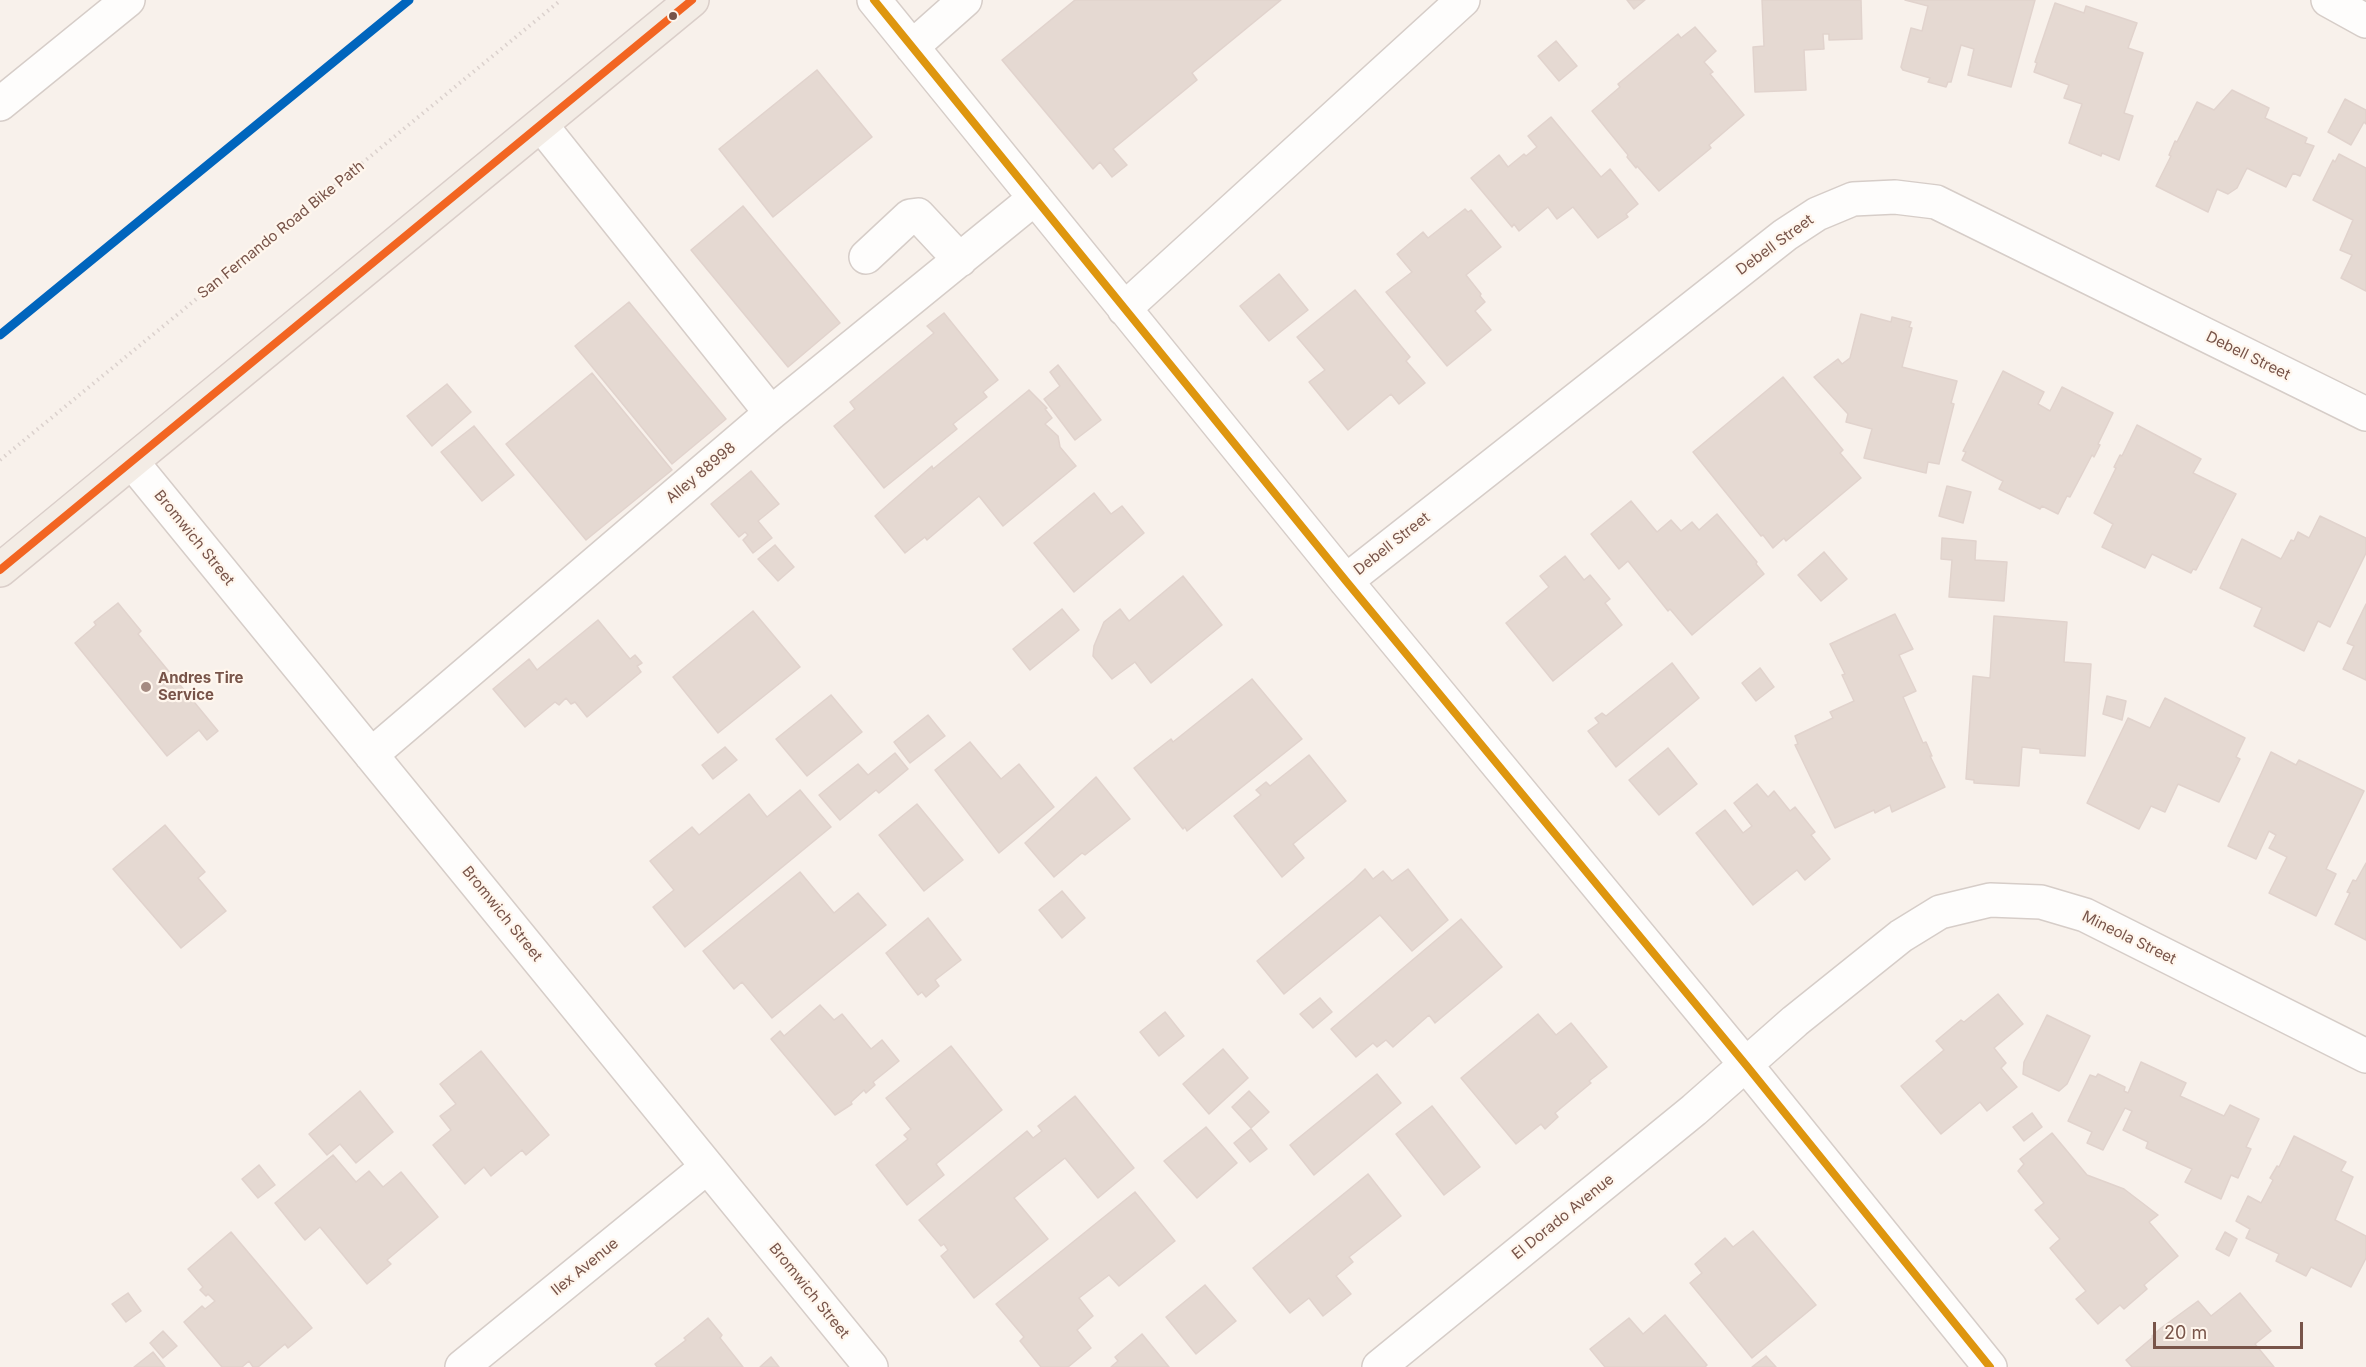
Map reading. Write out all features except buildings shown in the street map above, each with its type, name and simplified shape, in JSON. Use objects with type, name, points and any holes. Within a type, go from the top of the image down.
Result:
[{"type":"main road","points":[[0,570],[692,0]]},
{"type":"street","points":[[0,104],[128,0]]},
{"type":"street","points":[[874,0],[1346,581],[1746,1065],[1990,1367]]},
{"type":"street","points":[[912,47],[965,0]]},
{"type":"street","points":[[1124,309],[1463,0]]},
{"type":"street","points":[[2328,0],[2366,21]]},
{"type":"street","points":[[541,125],[771,413]]},
{"type":"street","name":"Debell Street","points":[[1346,581],[1785,235],[1817,214],[1853,199],[1895,197],[1936,202],[2366,414]]},
{"type":"street","name":"Alley 88998","points":[[371,754],[771,413],[1035,198]]},
{"type":"street","points":[[866,257],[910,216],[918,215],[960,260]]},
{"type":"street","name":"Bromwich Street","points":[[132,462],[871,1367]]},
{"type":"street","name":"Mineola Street","points":[[1746,1065],[1795,1021],[1901,936],[1940,912],[1990,900],[2041,902],[2085,915],[2366,1056]]},
{"type":"street","name":"El Dorado Avenue","points":[[1379,1367],[1746,1065]]},
{"type":"street","name":"Ilex Avenue","points":[[462,1367],[707,1167]]},
{"type":"path","name":"San Fernando Road Bike Path","points":[[0,460],[561,0]]},
{"type":"transit line","points":[[0,335],[409,0]]},
{"type":"transit line","points":[[0,570],[692,0]]},
{"type":"transit line","points":[[874,0],[1346,581],[1746,1065],[1990,1367]]},
{"type":"place","name":"Andres Tire Service","points":[[146,687]]}]
